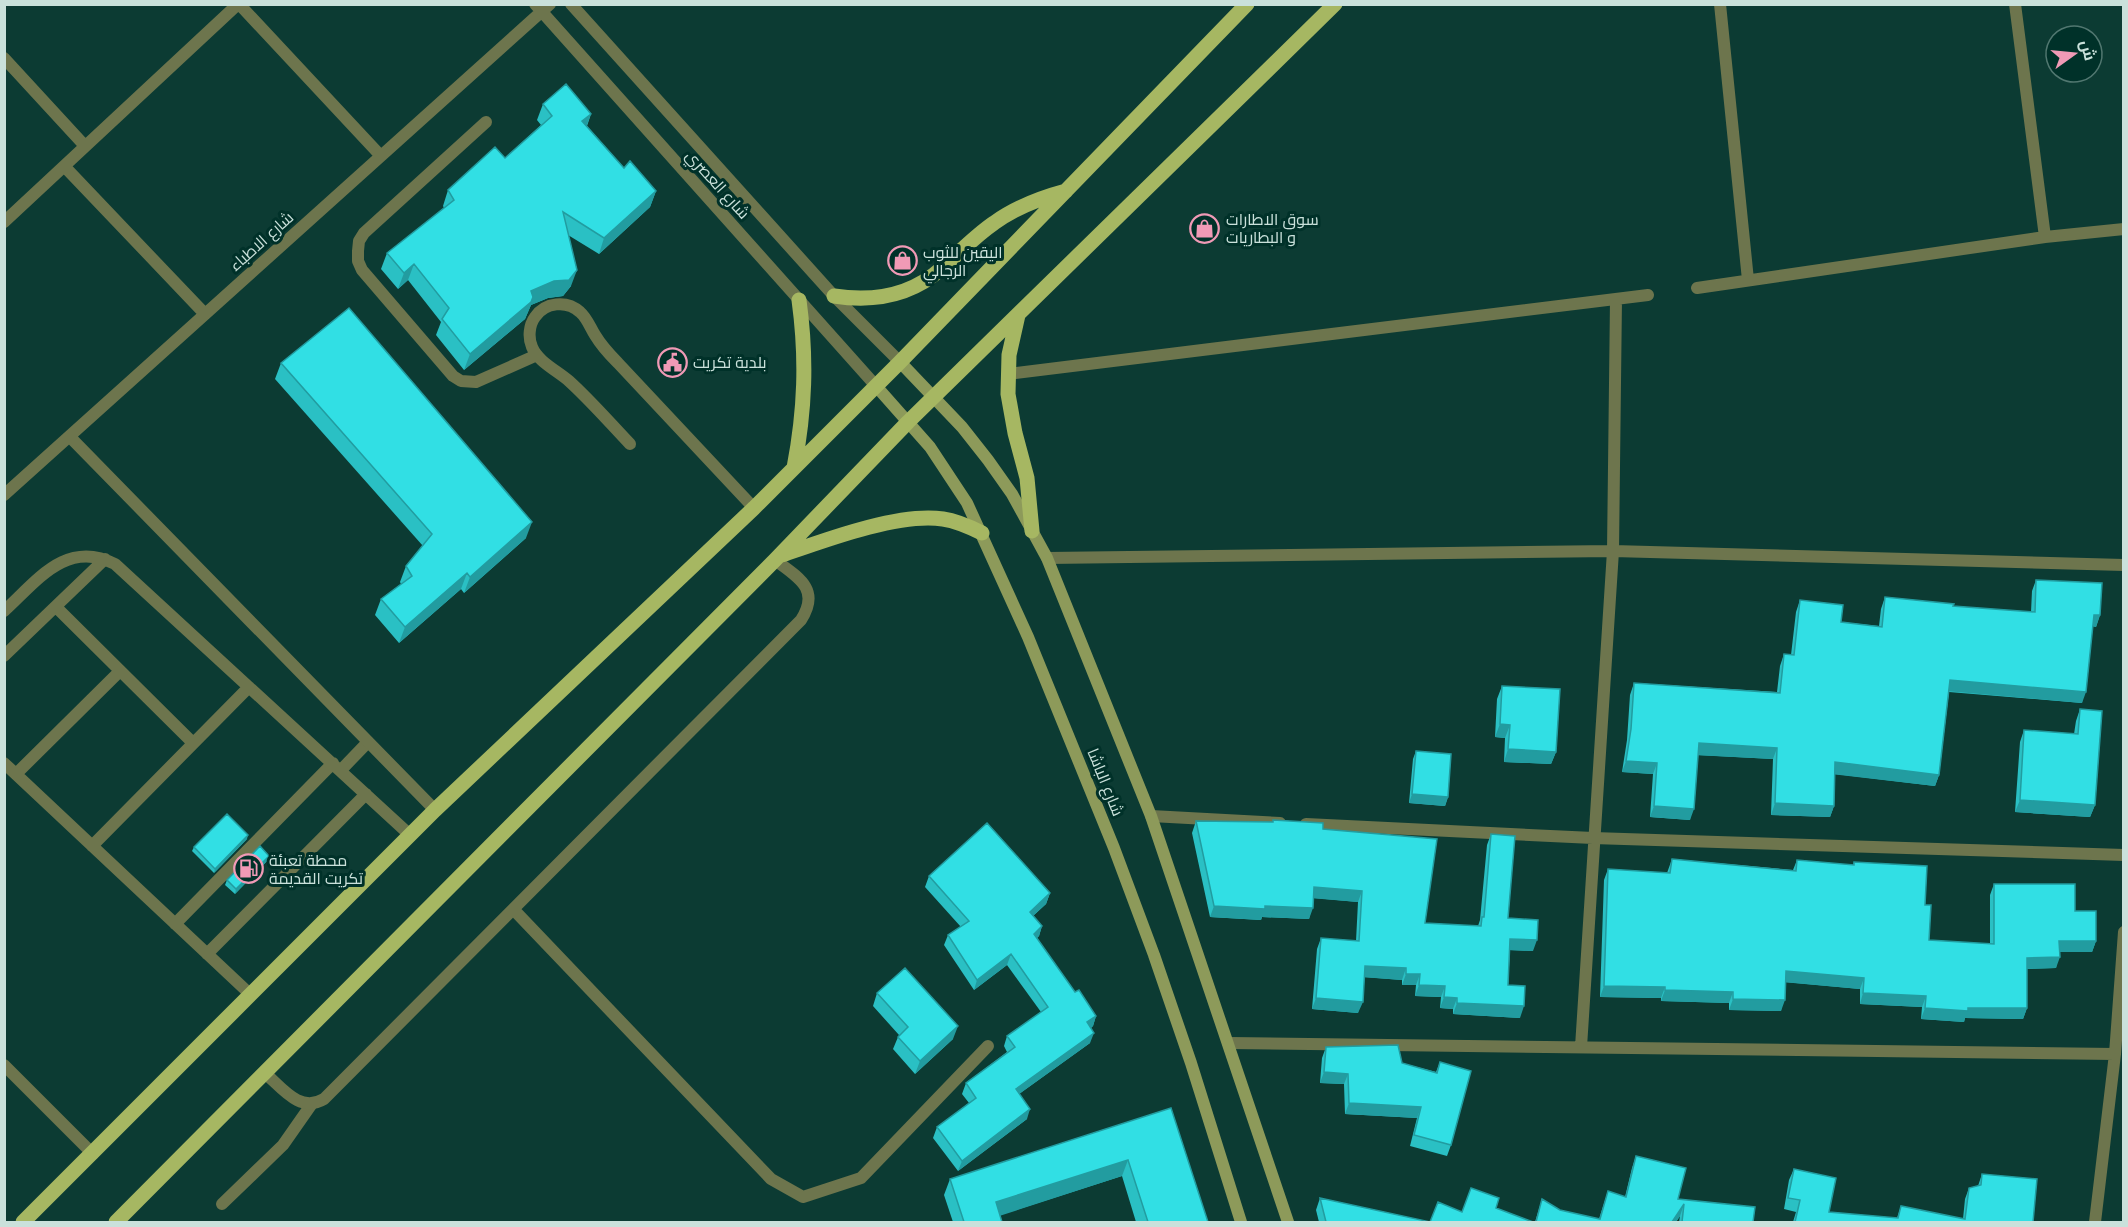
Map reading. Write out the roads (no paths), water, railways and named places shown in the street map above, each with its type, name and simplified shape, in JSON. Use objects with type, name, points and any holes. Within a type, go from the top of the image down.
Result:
[{"type":"main road","points":[[23,1222],[435,810],[754,508],[900,362],[1247,4]]},
{"type":"main road","points":[[116,1222],[266,1074],[777,558],[933,397],[1335,4]]},
{"type":"main road","points":[[834,296],[856,299],[878,298],[900,293],[921,284],[1001,218],[1041,198],[1066,191]]},
{"type":"main road","points":[[794,468],[804,401],[805,367],[799,300]]},
{"type":"main road","points":[[1019,314],[1009,355],[1008,374],[1011,414],[1027,478],[1032,531]]},
{"type":"main road","points":[[900,362],[962,427],[988,460],[1011,494],[1047,558],[1151,816],[1288,1222]]},
{"type":"main road","name":"شارع الباشا","points":[[876,386],[950,474],[982,533],[1028,637],[1114,848],[1154,955],[1241,1222]]},
{"type":"main road","points":[[777,558],[840,536],[903,520],[944,519],[982,533]]},
{"type":"street","points":[[4,222],[239,4],[380,155]]},
{"type":"street","name":"شارع العصري","points":[[571,4],[834,296],[900,362]]},
{"type":"street","points":[[1720,4],[1748,280]]},
{"type":"street","points":[[2015,4],[2045,237]]},
{"type":"street","name":"شارع الاطباء","points":[[4,495],[542,7]]},
{"type":"street","name":"شارع العصري","points":[[542,7],[876,386]]},
{"type":"street","points":[[4,58],[85,146]]},
{"type":"street","points":[[486,122],[364,233],[359,241],[358,261],[362,270],[377,288],[453,376],[461,381],[476,382],[537,355]]},
{"type":"street","points":[[64,166],[205,314]]},
{"type":"street","points":[[1697,288],[2045,237],[2124,229]]},
{"type":"street","points":[[1008,374],[1648,295]]},
{"type":"street","points":[[1581,1047],[1613,551],[1616,299]]},
{"type":"street","points":[[630,444],[569,381],[537,355],[529,332],[535,317],[541,310],[556,304],[579,311],[610,354],[754,508]]},
{"type":"street","points":[[70,437],[435,810]]},
{"type":"street","points":[[1047,558],[1613,551],[2124,565]]},
{"type":"street","points":[[4,611],[50,568],[62,560],[76,556],[105,559],[123,571],[410,835]]},
{"type":"street","points":[[222,1204],[283,1145],[311,1105],[324,1099],[801,620],[808,606],[807,591],[799,578],[777,558]]},
{"type":"street","points":[[4,656],[105,559]]},
{"type":"street","points":[[56,607],[193,743]]},
{"type":"street","points":[[16,774],[120,671]]},
{"type":"street","points":[[92,846],[249,687]]},
{"type":"street","points":[[175,924],[337,767],[368,742]]},
{"type":"street","points":[[4,763],[251,995]]},
{"type":"street","points":[[207,954],[366,794]]},
{"type":"street","points":[[1151,816],[1593,838],[2124,855]]},
{"type":"street","points":[[514,910],[771,1179],[803,1197],[861,1178],[987,1046]]},
{"type":"street","points":[[2095,1222],[2115,1054],[2124,932]]},
{"type":"street","points":[[1229,1043],[2115,1054]]},
{"type":"street","points":[[4,1065],[93,1154]]},
{"type":"street","points":[[266,1074],[291,1098],[311,1105]]},
{"type":"place","name":"سوق الاطارات و البطاريات","points":[[1205,228]]},
{"type":"place","name":"اليقين للثوب الرجالي","points":[[902,261]]},
{"type":"place","name":"بلدية تكريت","points":[[672,362]]},
{"type":"place","name":"محطة تعبئة تكريت القديمة","points":[[248,869]]}]
